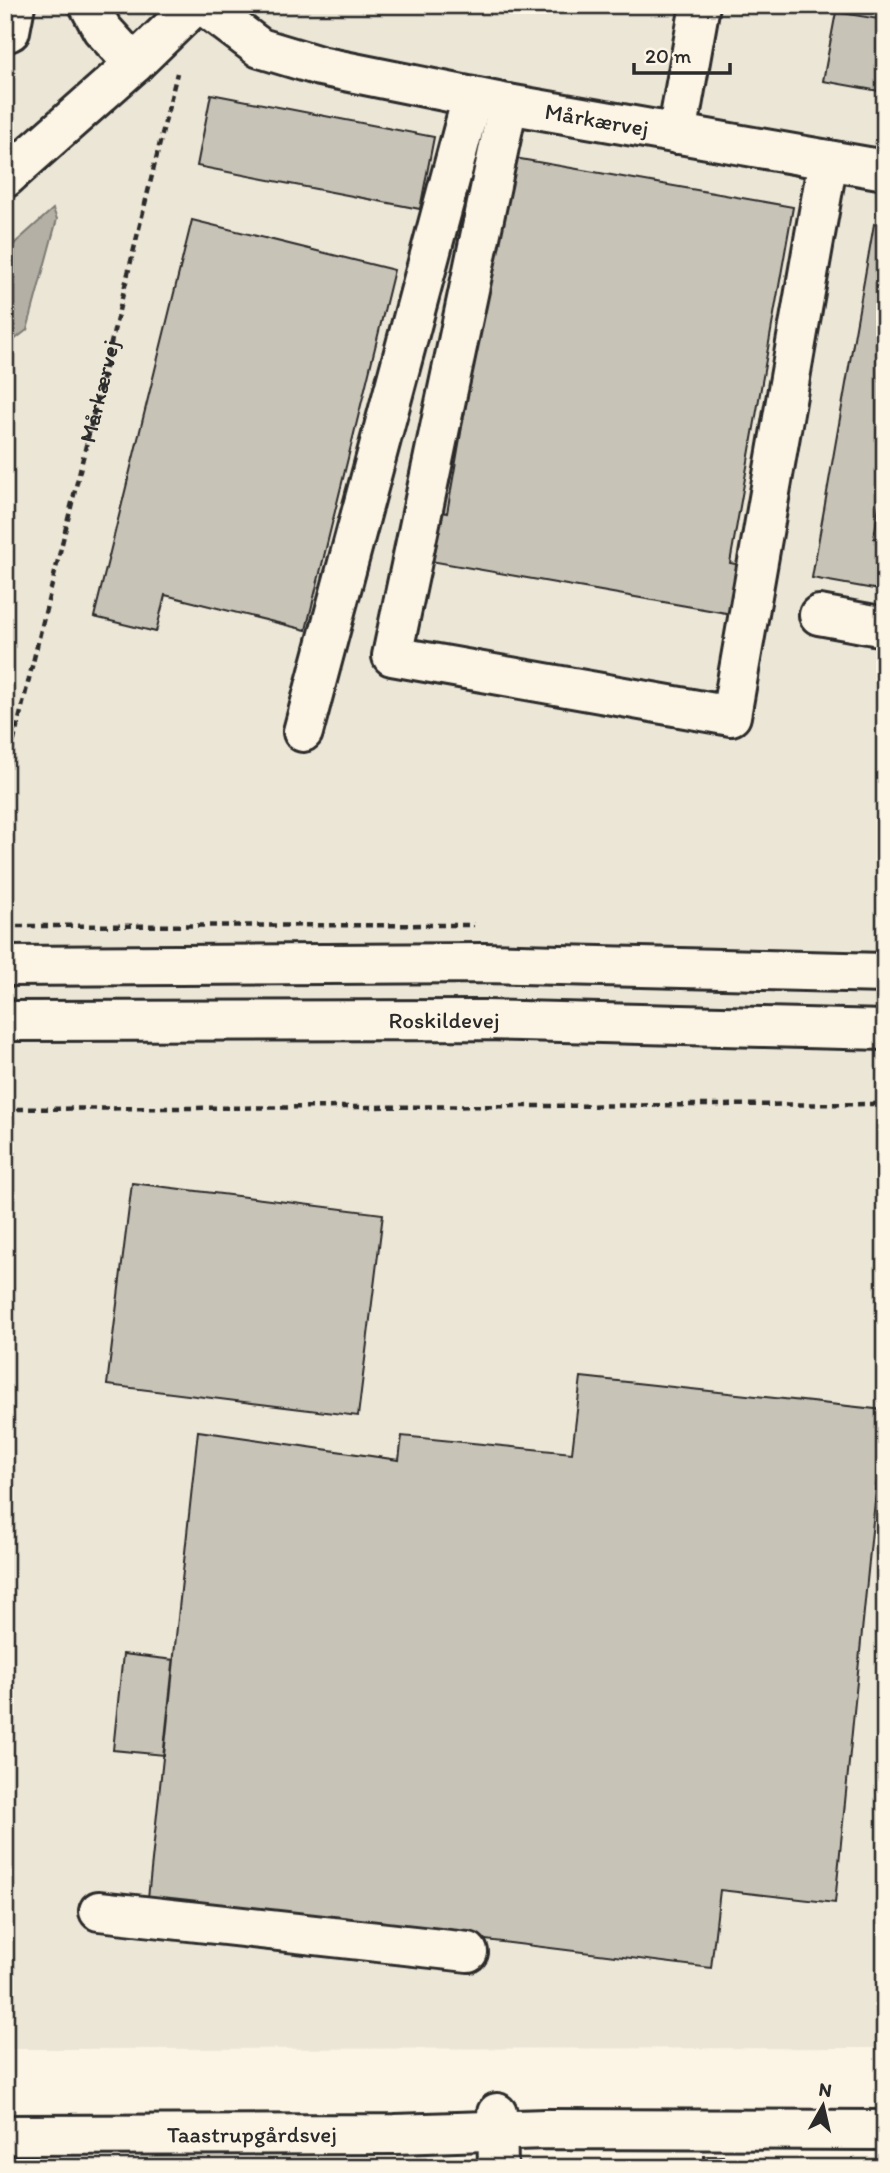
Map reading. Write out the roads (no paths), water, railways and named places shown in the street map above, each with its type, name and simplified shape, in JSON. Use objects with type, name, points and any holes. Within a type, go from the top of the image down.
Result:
[{"type":"street","points":[[5,33],[10,31],[15,5]]},
{"type":"street","points":[[89,5],[102,29],[134,64]]},
{"type":"street","points":[[5,178],[134,64],[195,5]]},
{"type":"street","name":"Mårkærvej","points":[[203,5],[260,48],[290,58],[490,101],[885,170]]},
{"type":"street","points":[[677,134],[701,5]]},
{"type":"street","points":[[490,101],[392,656],[731,716],[828,160]]},
{"type":"street","points":[[303,732],[490,101]]},
{"type":"street","points":[[818,615],[885,627]]},
{"type":"street","points":[[5,966],[484,963],[885,973]]},
{"type":"street","name":"Roskildevej","points":[[5,1021],[484,1020],[885,1030]]},
{"type":"street","points":[[99,1911],[468,1952]]},
{"type":"street","name":"Taastrupgårdsvej","points":[[5,2136],[395,2134],[497,2122],[885,2105]]},
{"type":"street","name":"Taastrupgårdsvej","points":[[5,2110],[885,2130]]},
{"type":"street","points":[[497,2122],[498,2168]]}]
